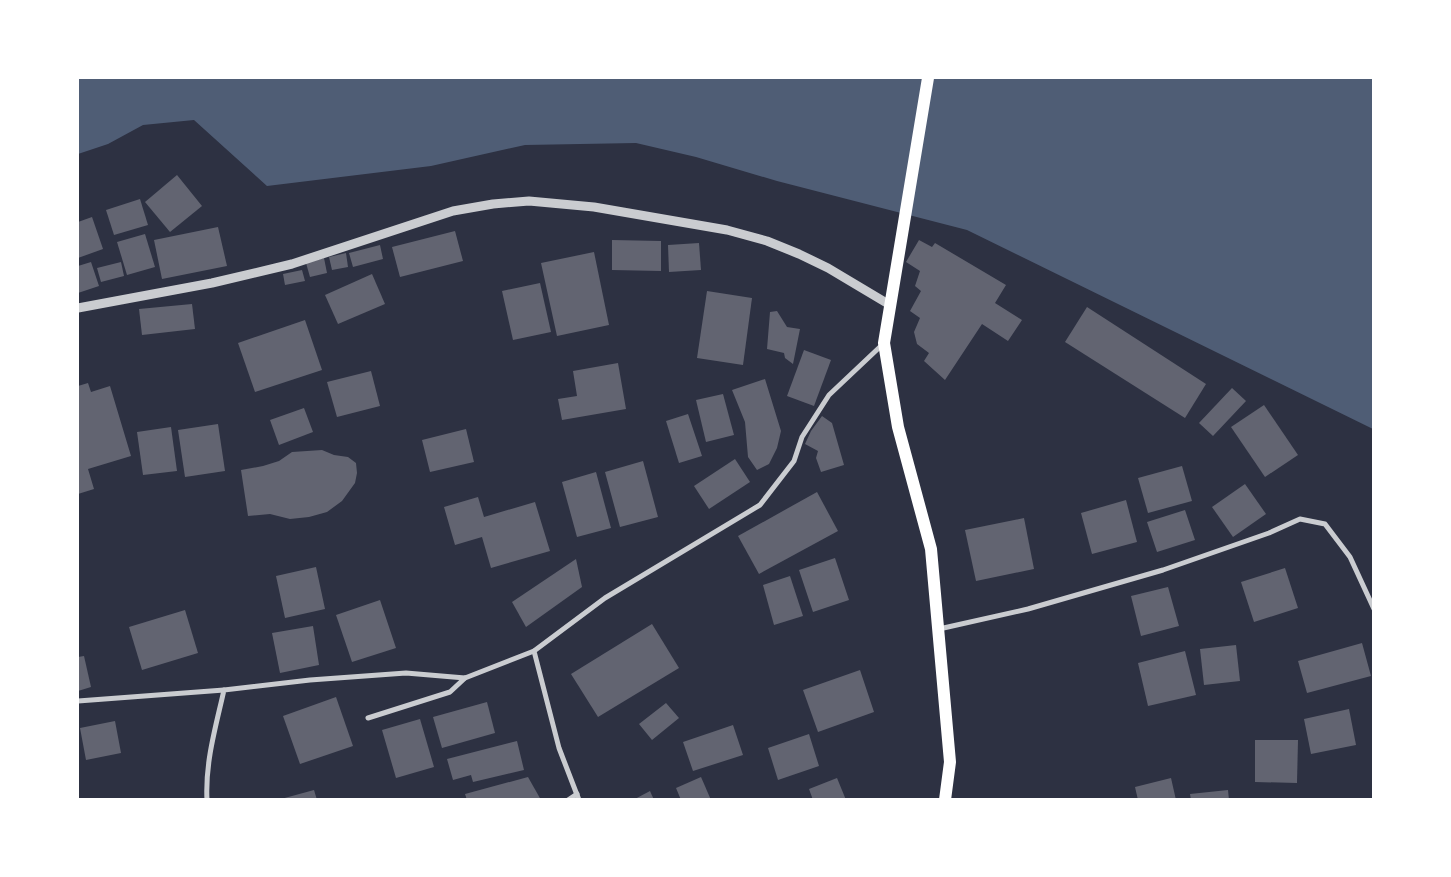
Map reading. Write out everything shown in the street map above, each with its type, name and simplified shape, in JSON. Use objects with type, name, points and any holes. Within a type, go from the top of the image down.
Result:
[{"type":"main road","points":[[928,78],[884,343],[898,427],[931,549],[950,762],[945,800]]},
{"type":"street","points":[[78,308],[212,283],[292,264],[453,211],[493,204],[529,201],[612,210],[727,230],[766,241],[800,254],[828,268],[890,305]]},
{"type":"street","points":[[368,718],[450,692],[465,678],[534,651],[605,598],[760,505],[794,461],[802,437],[829,394],[884,343]]},
{"type":"street","points":[[938,629],[1028,609],[1163,570],[1269,533],[1300,519],[1325,524],[1350,557],[1374,609]]},
{"type":"street","points":[[534,651],[559,748],[578,797],[568,800]]},
{"type":"street","points":[[78,701],[406,673],[465,678]]},
{"type":"street","points":[[207,800],[206,781],[224,690]]},
{"type":"water","points":[[78,78],[1373,78],[1373,429],[967,230],[777,181],[696,157],[636,143],[525,145],[431,166],[267,186],[194,120],[143,125],[108,144],[78,154]]},
{"type":"building","points":[[177,175],[202,206],[170,232],[145,202]]},
{"type":"building","points":[[140,199],[148,225],[114,235],[106,210]]},
{"type":"building","points":[[92,217],[103,249],[78,258],[78,222]]},
{"type":"building","points":[[218,227],[227,266],[162,279],[154,240]]},
{"type":"building","points":[[455,231],[463,261],[400,277],[392,247]]},
{"type":"building","points":[[145,234],[155,267],[127,275],[117,242]]},
{"type":"building","points":[[612,240],[661,241],[661,271],[612,270]]},
{"type":"building","points":[[919,240],[932,247],[935,243],[1006,285],[995,303],[1022,320],[1008,341],[982,324],[945,380],[924,361],[929,353],[917,344],[914,332],[920,318],[910,311],[921,291],[915,286],[920,271],[906,262]]},
{"type":"building","points":[[699,243],[701,270],[669,272],[668,245]]},
{"type":"building","points":[[380,245],[383,259],[353,267],[349,253]]},
{"type":"building","points":[[594,252],[609,325],[557,336],[541,263]]},
{"type":"building","points":[[346,253],[348,267],[332,270],[329,257]]},
{"type":"building","points":[[324,258],[327,273],[310,277],[306,263]]},
{"type":"building","points":[[91,262],[99,286],[78,293],[78,266]]},
{"type":"building","points":[[121,262],[124,276],[101,282],[97,268]]},
{"type":"building","points":[[302,270],[305,281],[285,285],[283,274]]},
{"type":"building","points":[[372,274],[385,304],[338,324],[325,295]]},
{"type":"building","points":[[540,283],[551,332],[513,340],[502,291]]},
{"type":"building","points":[[707,291],[752,298],[743,365],[697,358]]},
{"type":"building","points":[[192,304],[195,329],[142,335],[139,309]]},
{"type":"building","points":[[1087,307],[1206,384],[1185,418],[1065,342]]},
{"type":"building","points":[[777,311],[787,327],[800,329],[793,364],[785,358],[784,353],[767,349],[770,312]]},
{"type":"building","points":[[305,320],[322,370],[255,392],[238,343]]},
{"type":"building","points":[[804,350],[831,360],[814,406],[787,396]]},
{"type":"building","points":[[618,363],[626,409],[562,420],[558,399],[577,396],[573,371]]},
{"type":"building","points":[[371,371],[380,406],[337,417],[327,382]]},
{"type":"building","points":[[765,379],[781,431],[777,448],[769,464],[757,470],[748,457],[745,422],[732,390]]},
{"type":"building","points":[[88,383],[91,392],[110,386],[131,456],[88,469],[94,489],[78,494],[78,386]]},
{"type":"building","points":[[1232,388],[1246,401],[1213,436],[1199,423]]},
{"type":"building","points":[[723,394],[734,435],[706,442],[696,400]]},
{"type":"building","points":[[1264,405],[1298,455],[1265,477],[1231,427]]},
{"type":"building","points":[[304,408],[313,432],[279,445],[270,420]]},
{"type":"building","points":[[688,414],[702,456],[679,463],[666,421]]},
{"type":"building","points":[[822,416],[832,423],[844,465],[821,472],[816,458],[818,451],[805,444],[811,431]]},
{"type":"building","points":[[218,424],[225,471],[185,477],[178,430]]},
{"type":"building","points":[[171,427],[177,471],[143,475],[137,432]]},
{"type":"building","points":[[466,429],[474,462],[430,472],[422,440]]},
{"type":"building","points":[[322,450],[334,455],[348,457],[356,463],[355,483],[342,501],[327,512],[309,517],[290,519],[270,514],[248,516],[241,470],[279,461],[292,452]]},
{"type":"building","points":[[735,459],[750,482],[709,509],[694,486]]},
{"type":"building","points":[[643,461],[658,517],[620,527],[605,472]]},
{"type":"building","points":[[1182,466],[1192,501],[1148,513],[1138,478]]},
{"type":"building","points":[[596,472],[611,528],[577,537],[562,482]]},
{"type":"building","points":[[1245,484],[1266,514],[1233,537],[1212,507]]},
{"type":"building","points":[[817,492],[838,531],[759,574],[738,536]]},
{"type":"building","points":[[478,497],[484,517],[535,502],[550,551],[491,568],[482,537],[455,545],[444,507]]},
{"type":"building","points":[[1126,500],[1137,542],[1092,554],[1081,513]]},
{"type":"building","points":[[1185,510],[1195,540],[1157,552],[1147,522]]},
{"type":"building","points":[[1024,518],[1034,569],[976,581],[965,530]]},
{"type":"building","points":[[835,558],[849,600],[813,612],[799,570]]},
{"type":"building","points":[[576,559],[582,587],[526,627],[512,602]]},
{"type":"building","points":[[316,567],[325,609],[285,618],[276,576]]},
{"type":"building","points":[[1285,568],[1298,608],[1254,622],[1241,582]]},
{"type":"building","points":[[790,576],[803,616],[774,625],[763,585]]},
{"type":"building","points":[[1168,587],[1179,626],[1141,636],[1131,596]]},
{"type":"building","points":[[380,600],[396,648],[352,662],[336,615]]},
{"type":"building","points":[[185,610],[198,653],[142,670],[129,627]]},
{"type":"building","points":[[652,624],[679,668],[598,717],[571,674]]},
{"type":"building","points":[[313,626],[319,665],[280,673],[272,633]]},
{"type":"building","points":[[1362,643],[1371,676],[1307,693],[1298,661]]},
{"type":"building","points":[[1236,645],[1240,681],[1204,685],[1200,649]]},
{"type":"building","points":[[1185,651],[1196,695],[1148,706],[1138,663]]},
{"type":"building","points":[[84,656],[91,687],[78,691],[78,657]]},
{"type":"building","points":[[860,670],[874,712],[818,732],[803,690]]},
{"type":"building","points":[[336,697],[353,746],[300,764],[283,716]]},
{"type":"building","points":[[487,702],[495,733],[442,748],[433,717]]},
{"type":"building","points":[[666,703],[679,718],[652,740],[639,724]]},
{"type":"building","points":[[1349,709],[1356,745],[1311,754],[1304,719]]},
{"type":"building","points":[[420,719],[434,767],[396,778],[382,730]]},
{"type":"building","points":[[115,721],[121,753],[86,760],[80,728]]},
{"type":"building","points":[[733,725],[743,755],[693,771],[683,742]]},
{"type":"building","points":[[809,734],[819,766],[778,780],[768,748]]},
{"type":"building","points":[[1255,740],[1298,740],[1297,783],[1255,782]]},
{"type":"building","points":[[517,741],[524,770],[473,782],[471,775],[453,780],[447,759]]},
{"type":"building","points":[[528,777],[541,800],[467,800],[465,794]]},
{"type":"building","points":[[701,777],[711,800],[681,800],[676,788]]},
{"type":"building","points":[[837,778],[846,800],[813,800],[809,789]]},
{"type":"building","points":[[1171,778],[1176,800],[1138,800],[1135,787]]},
{"type":"building","points":[[314,790],[317,800],[281,800],[281,799]]},
{"type":"building","points":[[1228,790],[1229,800],[1191,800],[1190,794]]},
{"type":"building","points":[[650,791],[654,800],[633,800]]}]
